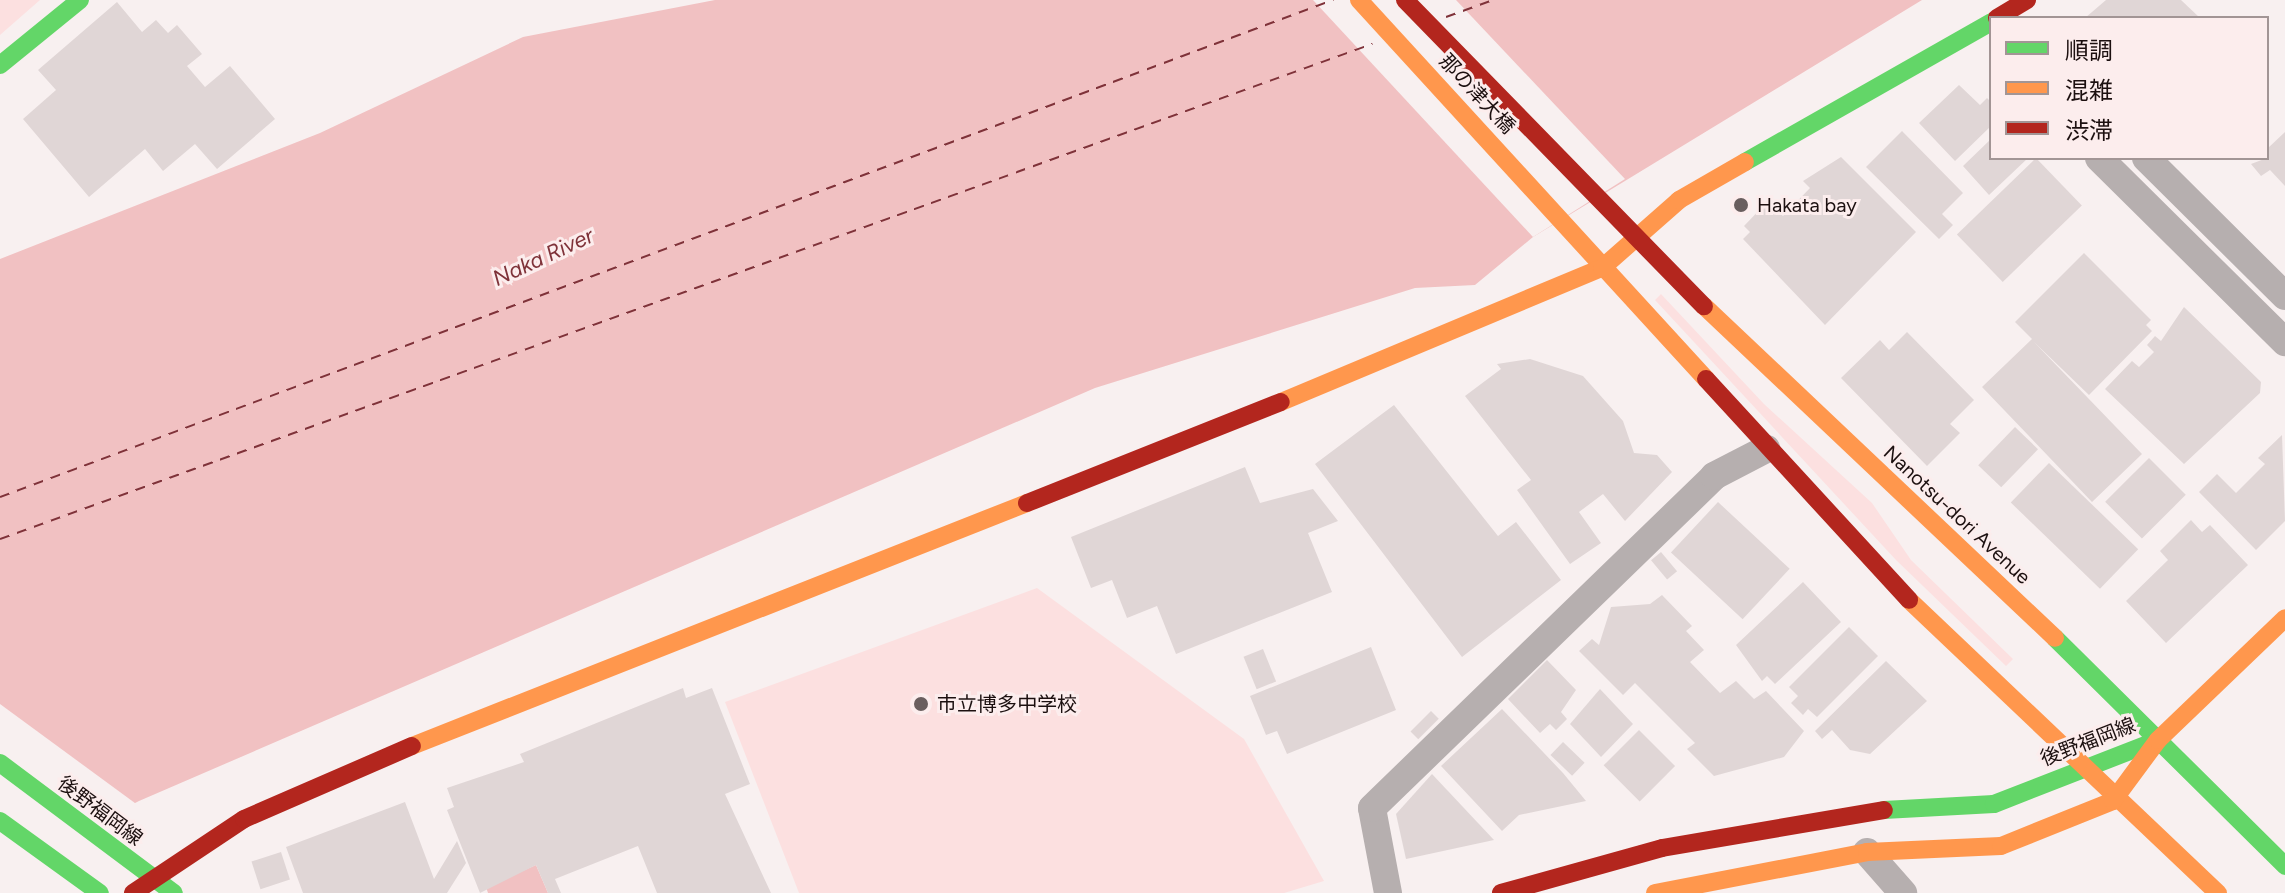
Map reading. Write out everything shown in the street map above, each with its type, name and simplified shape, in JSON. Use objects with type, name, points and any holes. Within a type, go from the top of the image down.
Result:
[{"type":"street","points":[[0,65],[80,0]]},
{"type":"street","name":"那の津大橋","points":[[1359,0],[1563,219],[1602,268]]},
{"type":"street","name":"那の津大橋","points":[[1405,0],[1595,200]]},
{"type":"street","points":[[133,893],[244,819],[383,757],[1478,324],[1602,268],[1679,200],[1989,28]]},
{"type":"street","points":[[2101,160],[2285,342]]},
{"type":"street","points":[[2148,160],[2285,296]]},
{"type":"street","name":"Nanotsu-dori Avenue","points":[[1595,200],[2158,740],[2285,866]]},
{"type":"street","points":[[1602,268],[1904,596],[2113,801],[2218,893]]},
{"type":"street","points":[[1388,893],[1372,808],[1714,476],[1766,449]]},
{"type":"street","points":[[2158,740],[2285,618]]},
{"type":"street","name":"後野福岡線","points":[[1501,893],[1662,848],[1855,811],[1994,804],[2079,767],[2158,740]]},
{"type":"street","name":"後野福岡線","points":[[2113,801],[2158,740]]},
{"type":"street","name":"後野福岡線","points":[[0,763],[174,893]]},
{"type":"street","points":[[1665,892],[1867,852],[2001,846],[2113,801]]},
{"type":"street","points":[[0,821],[100,893]]},
{"type":"street","points":[[1867,852],[1903,893]]},
{"type":"shaded area","points":[[0,0],[40,0],[0,35]]},
{"type":"shaded area","points":[[1661,294],[1764,404],[1872,503],[1911,560],[2013,659],[2006,666],[1896,560],[1655,300]]},
{"type":"shaded area","name":"市立博多中学校","points":[[1037,588],[1244,739],[1324,881],[1284,893],[799,893],[725,702]]},
{"type":"water","name":"Naka River","points":[[715,0],[1922,0],[1533,237],[1475,285],[1415,288],[1095,388],[139,801],[0,872],[0,259],[320,133],[523,37]]},
{"type":"water","points":[[536,865],[548,893],[488,893],[486,887]]},
{"type":"pier","points":[[1313,0],[1456,0],[1625,179],[1533,237]]},
{"type":"pier","points":[[0,704],[139,806],[0,876]]},
{"type":"building","points":[[2106,0],[2181,0],[2198,16],[2087,16]]},
{"type":"building","points":[[117,2],[142,32],[156,20],[168,33],[177,25],[202,54],[187,66],[205,87],[230,66],[275,119],[217,169],[195,144],[163,171],[145,149],[89,197],[23,119],[56,90],[38,70]]},
{"type":"building","points":[[1959,85],[1980,105],[1987,98],[1989,100],[1989,128],[1955,161],[1919,123]]},
{"type":"building","points":[[1902,131],[1963,193],[1942,214],[1953,225],[1939,239],[1866,167]]},
{"type":"building","points":[[2285,132],[2285,186],[2270,170],[2261,176],[2251,164],[2269,160],[2269,147]]},
{"type":"building","points":[[1989,141],[1989,160],[2026,160],[1989,195],[1963,166]]},
{"type":"building","points":[[1841,157],[1916,232],[1825,325],[1743,239],[1750,232],[1744,226],[1768,201],[1783,216],[1810,188],[1803,181]]},
{"type":"building","points":[[2034,160],[2038,160],[2082,205],[2003,282],[1957,234]]},
{"type":"building","points":[[2084,253],[2151,320],[2146,325],[2152,331],[2089,395],[2034,342],[2142,454],[2092,502],[1982,387],[2032,339],[2015,322]]},
{"type":"building","points":[[2184,307],[2261,382],[2260,393],[2184,464],[2105,389],[2132,361],[2139,367],[2154,352],[2147,345],[2155,336],[2161,341]]},
{"type":"building","points":[[1907,332],[1974,400],[1950,424],[1960,433],[1927,466],[1841,378],[1880,340],[1889,350]]},
{"type":"building","points":[[1530,359],[1583,376],[1623,421],[1634,453],[1657,455],[1672,472],[1625,521],[1603,494],[1579,512],[1601,543],[1570,564],[1517,490],[1531,480],[1465,396],[1501,369],[1497,364]]},
{"type":"building","points":[[1394,405],[1498,536],[1516,522],[1561,580],[1462,657],[1315,464]]},
{"type":"building","points":[[2015,427],[2038,449],[2001,487],[1978,465]]},
{"type":"building","points":[[2282,435],[2285,521],[2256,550],[2199,492],[2217,474],[2236,493],[2265,464],[2258,458]]},
{"type":"building","points":[[2149,458],[2186,495],[2142,539],[2105,502]]},
{"type":"building","points":[[2049,463],[2138,549],[2100,589],[2011,503]]},
{"type":"building","points":[[1245,467],[1260,503],[1313,489],[1338,521],[1308,533],[1332,592],[1176,654],[1157,606],[1127,618],[1112,580],[1091,588],[1071,537]]},
{"type":"building","points":[[1718,502],[1790,569],[1743,619],[1671,552]]},
{"type":"building","points":[[2191,520],[2202,532],[2210,525],[2248,565],[2166,643],[2126,601],[2168,560],[2160,551]]},
{"type":"building","points":[[1661,552],[1677,571],[1667,580],[1651,560]]},
{"type":"building","points":[[1803,582],[1841,622],[1775,684],[1767,676],[1762,681],[1736,645]]},
{"type":"building","points":[[1662,595],[1692,626],[1686,631],[1704,650],[1690,662],[1720,693],[1736,681],[1754,699],[1766,691],[1804,731],[1784,757],[1714,776],[1687,749],[1695,743],[1635,683],[1623,695],[1579,651],[1592,639],[1599,645],[1611,607],[1650,604]]},
{"type":"building","points":[[1849,627],[1878,656],[1817,717],[1808,709],[1803,715],[1791,703],[1798,696],[1789,687]]},
{"type":"building","points":[[1371,647],[1396,710],[1287,754],[1277,731],[1266,735],[1250,696]]},
{"type":"building","points":[[1263,649],[1276,681],[1257,689],[1244,657]]},
{"type":"building","points":[[1547,660],[1576,690],[1561,712],[1567,719],[1556,730],[1550,724],[1540,733],[1508,699]]},
{"type":"building","points":[[1886,661],[1927,701],[1870,754],[1850,750],[1832,730],[1822,739],[1815,731]]},
{"type":"building","points":[[683,688],[686,698],[712,688],[750,784],[725,794],[771,893],[657,893],[638,846],[555,879],[561,893],[548,893],[536,865],[480,893],[447,810],[454,807],[447,788],[524,762],[520,754]]},
{"type":"building","points":[[1600,689],[1633,724],[1601,757],[1570,724]]},
{"type":"building","points":[[1502,709],[1586,801],[1519,815],[1502,831],[1441,766]]},
{"type":"building","points":[[1431,711],[1439,719],[1418,739],[1410,732]]},
{"type":"building","points":[[1639,730],[1675,766],[1640,801],[1604,765]]},
{"type":"building","points":[[1563,742],[1585,763],[1572,776],[1550,755]]},
{"type":"building","points":[[1432,774],[1494,840],[1406,859],[1396,814]]},
{"type":"building","points":[[405,802],[434,879],[457,841],[466,863],[447,893],[303,893],[286,847]]},
{"type":"building","points":[[281,852],[290,880],[260,889],[252,862]]},
{"type":"ferry route","points":[[0,497],[1333,0]]},
{"type":"ferry route","points":[[1446,17],[1493,0]]},
{"type":"ferry route","points":[[0,539],[1372,44]]},
{"type":"traffic: fast","points":[[0,65],[80,0]]},
{"type":"traffic: fast","points":[[1745,162],[1989,23]]},
{"type":"traffic: fast","points":[[2055,638],[2285,866]]},
{"type":"traffic: fast","points":[[1884,810],[1994,804],[2158,740]]},
{"type":"traffic: fast","points":[[0,763],[174,893]]},
{"type":"traffic: fast","points":[[0,821],[100,893]]},
{"type":"traffic: slow","points":[[1359,0],[1706,379]]},
{"type":"traffic: slow","points":[[1281,402],[1602,268],[1679,200],[1745,162]]},
{"type":"traffic: slow","points":[[1704,306],[2055,638]]},
{"type":"traffic: slow","points":[[412,746],[1027,503]]},
{"type":"traffic: slow","points":[[1909,600],[2218,893]]},
{"type":"traffic: slow","points":[[1655,893],[1867,852],[2001,846],[2113,801],[2158,740],[2285,618]]},
{"type":"traffic: jam","points":[[1405,0],[1704,306]]},
{"type":"traffic: jam","points":[[2000,16],[2027,0]]},
{"type":"traffic: jam","points":[[1706,379],[1909,600]]},
{"type":"traffic: jam","points":[[1027,503],[1281,402]]},
{"type":"traffic: jam","points":[[133,893],[244,819],[412,746]]},
{"type":"traffic: jam","points":[[1501,893],[1662,848],[1884,810]]},
{"type":"place","name":"Hakata bay","points":[[1741,205]]},
{"type":"place","name":"市立博多中学校","points":[[921,704]]}]
